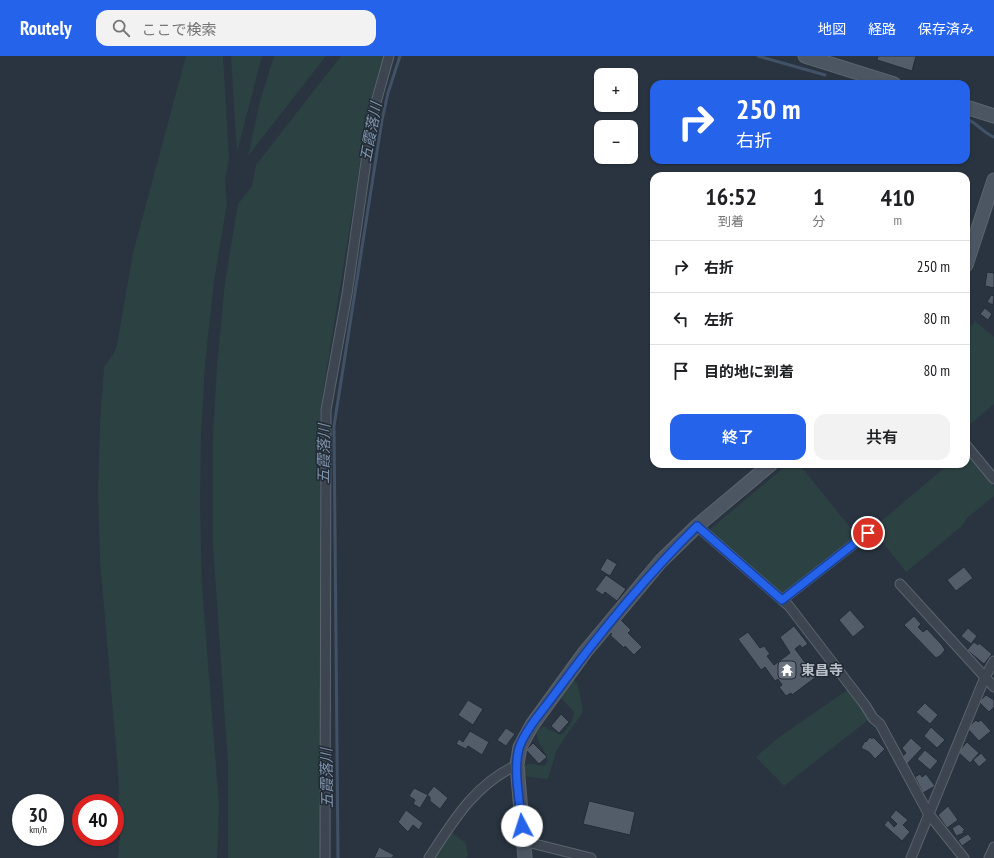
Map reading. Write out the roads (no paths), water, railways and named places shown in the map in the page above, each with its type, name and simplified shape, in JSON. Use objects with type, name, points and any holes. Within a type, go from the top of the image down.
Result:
[{"type":"street","points":[[325,858],[326,410],[347,294],[373,113],[378,89],[389,56]]},
{"type":"street","points":[[806,56],[838,61],[884,80]]},
{"type":"street","points":[[970,108],[994,116]]},
{"type":"street","points":[[970,253],[994,180]]},
{"type":"street","points":[[970,450],[994,478]]},
{"type":"street","points":[[525,858],[517,765],[520,747],[532,725],[585,652],[661,561],[697,526],[766,468]]},
{"type":"street","points":[[697,526],[782,600],[865,705],[873,718],[880,724],[928,813],[964,858]]},
{"type":"street","points":[[782,600],[868,533]]},
{"type":"street","points":[[900,584],[994,686]]},
{"type":"street","points":[[911,858],[928,813],[985,677],[994,661]]},
{"type":"street","points":[[429,858],[463,807],[498,773],[517,765]]},
{"type":"street","points":[[523,841],[591,858]]},
{"type":"street","points":[[989,858],[994,846]]},
{"type":"waterway","name":"五霞落川","points":[[338,858],[334,426],[382,120],[388,93],[400,56]]},
{"type":"waterway","name":"五霞落川","points":[[758,56],[825,75]]},
{"type":"waterway","name":"五霞落川","points":[[970,121],[994,137]]},
{"type":"place","name":"東昌寺","points":[[787,670]]}]
